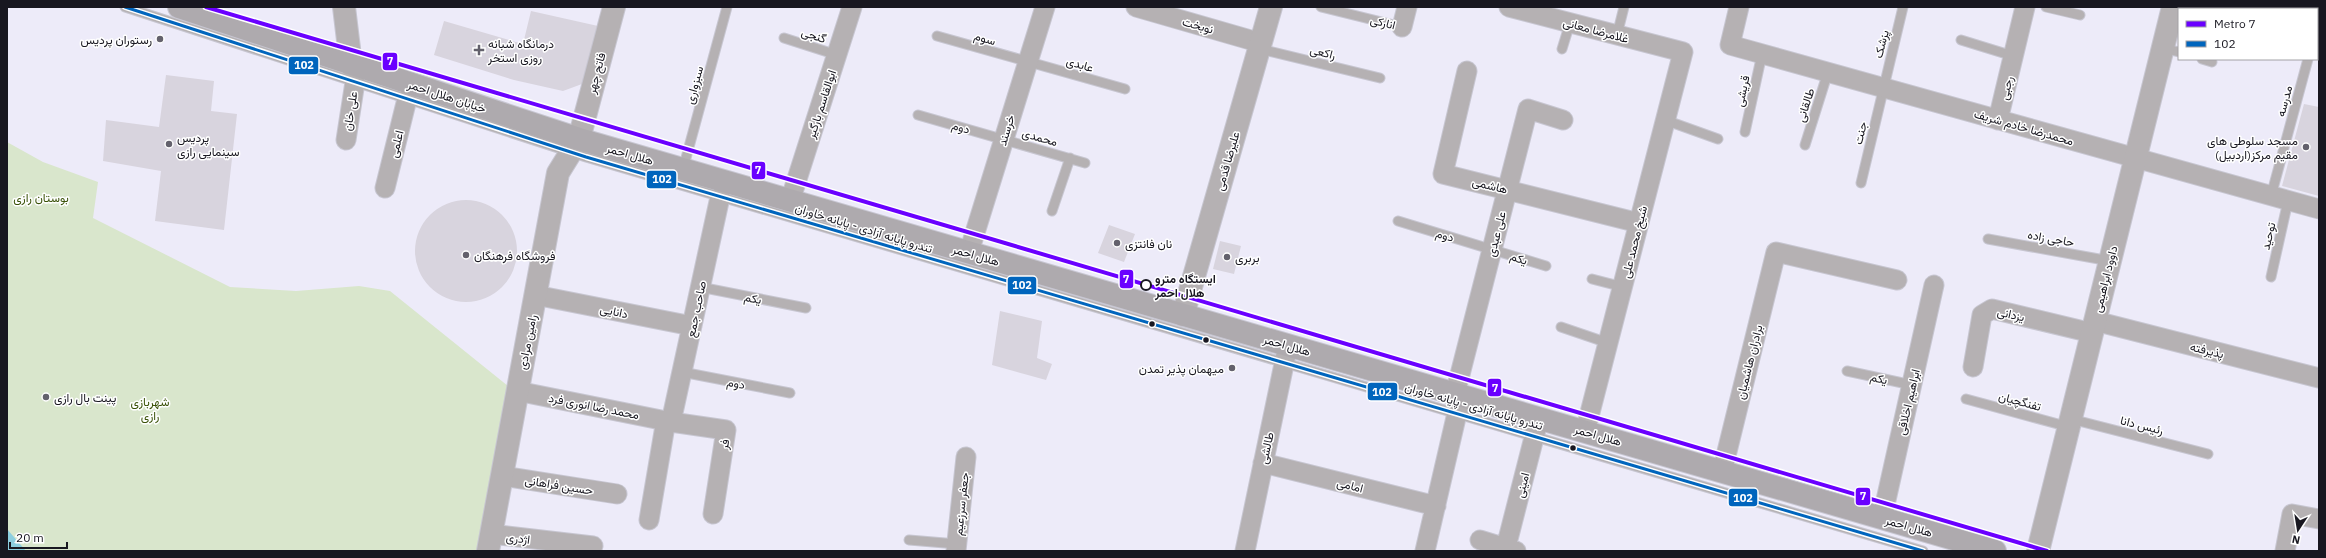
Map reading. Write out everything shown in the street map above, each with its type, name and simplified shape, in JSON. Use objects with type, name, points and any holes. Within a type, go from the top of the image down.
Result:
[{"type":"main road","name":"خیابان هلال احمر","points":[[179,7],[353,73],[574,146]]},
{"type":"main road","name":"هلال احمر","points":[[574,146],[683,169],[1183,315],[1286,354],[1458,401],[1537,427],[1585,432],[1995,551]]},
{"type":"street","points":[[344,7],[353,73]]},
{"type":"street","name":"فاتح چهر","points":[[574,146],[614,7]]},
{"type":"street","name":"ابوالقاسم بارگیر","points":[[790,201],[852,7]]},
{"type":"street","name":"خرسند","points":[[968,252],[1045,7]]},
{"type":"street","name":"نوبخت","points":[[1136,7],[1260,46]]},
{"type":"street","name":"علیرضا قدمی","points":[[1183,315],[1272,7]]},
{"type":"street","name":"انارکی","points":[[1402,26],[1407,7]]},
{"type":"street","name":"غلامرضا معانی","points":[[1509,7],[1683,52]]},
{"type":"street","name":"محمدرضا خادم شریف","points":[[1739,7],[1730,45],[2319,209]]},
{"type":"street","name":"رجبی","points":[[1998,120],[2025,7]]},
{"type":"street","name":"داوود ابراهیمی","points":[[2038,551],[2135,158],[2171,50],[2173,7]]},
{"type":"street","name":"شیخ محمد علی","points":[[1585,432],[1683,52]]},
{"type":"street","name":"هاشمی","points":[[1467,71],[1443,174],[1639,223]]},
{"type":"street","name":"علی خان","points":[[346,140],[353,73]]},
{"type":"street","name":"اعلمی","points":[[385,188],[407,99]]},
{"type":"street","name":"علی عبدی","points":[[1458,401],[1492,249],[1528,109],[1563,120]]},
{"type":"street","name":"رامین مرادی","points":[[490,543],[558,173],[574,146]]},
{"type":"street","name":"صاحب جمع","points":[[669,421],[682,372],[720,197]]},
{"type":"street","name":"برادران هاشمیان","points":[[1722,472],[1776,252],[1897,280]]},
{"type":"street","name":"ابراهیم اخلاقی","points":[[1882,518],[1934,285]]},
{"type":"street","name":"دانایی","points":[[535,294],[692,326]]},
{"type":"street","name":"یزدانی","points":[[1973,367],[1982,315],[1992,309],[2093,327]]},
{"type":"street","name":"پذیرفته","points":[[2093,327],[2319,378]]},
{"type":"street","name":"طالشی","points":[[1245,551],[1286,354]]},
{"type":"street","name":"محمد رضا انوری فرد","points":[[517,391],[669,421]]},
{"type":"street","points":[[1425,551],[1458,401]]},
{"type":"street","points":[[650,520],[669,421]]},
{"type":"street","name":"فر","points":[[669,421],[726,430],[713,514]]},
{"type":"street","name":"امینی","points":[[1509,550],[1537,427]]},
{"type":"street","name":"جعفر سرزعیم","points":[[957,547],[966,457]]},
{"type":"street","name":"امامی","points":[[1263,463],[1436,506]]},
{"type":"street","name":"حسین فراهانی","points":[[502,476],[617,494]]},
{"type":"street","points":[[2285,551],[2292,514],[2319,519]]},
{"type":"street","points":[[1480,540],[1509,550]]},
{"type":"street","name":"اژدری","points":[[490,543],[593,546]]},
{"type":"lane","name":"تندرو پایانه آزادی - پایانه خاوران","points":[[125,7],[353,73],[407,99],[574,146],[720,197],[1286,354]]},
{"type":"lane","name":"سبزواری","points":[[683,169],[728,7]]},
{"type":"lane","name":"انارکی","points":[[1321,7],[1402,26]]},
{"type":"lane","points":[[1617,35],[1624,7]]},
{"type":"lane","name":"پزشک","points":[[1883,87],[1903,7]]},
{"type":"lane","points":[[2046,7],[2080,15]]},
{"type":"lane","points":[[1562,49],[1570,23]]},
{"type":"lane","name":"سوم","points":[[937,36],[1028,62]]},
{"type":"lane","name":"گنجی","points":[[784,38],[837,55]]},
{"type":"lane","points":[[1961,40],[2013,56]]},
{"type":"lane","name":"راکعی","points":[[1260,46],[1380,78]]},
{"type":"lane","name":"قریشی","points":[[1746,132],[1762,54]]},
{"type":"lane","points":[[2205,60],[2212,62]]},
{"type":"lane","name":"مدرسه","points":[[2280,198],[2308,60]]},
{"type":"lane","name":"عابدی","points":[[1028,62],[1125,89]]},
{"type":"lane","name":"طالقانی","points":[[1804,145],[1828,72]]},
{"type":"lane","name":"جنت","points":[[1861,183],[1883,87]]},
{"type":"lane","name":"دوم","points":[[918,115],[1004,139]]},
{"type":"lane","points":[[1666,120],[1718,139]]},
{"type":"lane","name":"محمدی","points":[[1004,139],[1085,163]]},
{"type":"lane","name":"محمدی","points":[[1052,211],[1070,158]]},
{"type":"lane","name":"توحید","points":[[2271,277],[2280,198]]},
{"type":"lane","name":"دوم","points":[[1398,221],[1492,249]]},
{"type":"lane","name":"حاجی زاده","points":[[1988,239],[2110,260]]},
{"type":"lane","name":"یکم","points":[[1492,249],[1546,266]]},
{"type":"lane","points":[[1592,278],[1623,287]]},
{"type":"lane","name":"یکم","points":[[700,287],[806,308]]},
{"type":"lane","points":[[1561,327],[1608,343]]},
{"type":"lane","name":"یکم","points":[[1847,370],[1912,385]]},
{"type":"lane","name":"دوم","points":[[682,372],[790,394]]},
{"type":"lane","name":"تفنگچیان","points":[[1966,399],[2070,423]]},
{"type":"lane","name":"رئیس دانا","points":[[2070,423],[2208,454]]},
{"type":"lane","name":"تندرو پایانه آزادی - پایانه خاوران","points":[[1537,427],[1924,551]]},
{"type":"lane","points":[[909,540],[957,547]]},
{"type":"green space","name":"شهربازی رازی","points":[[7,142],[43,162],[98,182],[93,218],[230,287],[296,291],[359,286],[390,291],[508,386],[477,551],[7,551]]},
{"type":"water","points":[[7,529],[26,551],[7,551]]},
{"type":"building","points":[[531,11],[598,26],[582,84],[563,91],[514,80],[434,55],[444,21],[523,44]]},
{"type":"building","name":"پردیس سینمایی رازی","points":[[166,75],[214,81],[211,111],[237,114],[224,230],[155,221],[161,171],[103,161],[106,120],[159,127]]},
{"type":"building","name":"مسجد سلوطی های مقیم مرکز(اردبیل)","points":[[2304,104],[2319,107],[2319,196],[2282,186]]},
{"type":"building","name":"فروشگاه فرهنگان","points":[[466,200],[486,204],[494,208],[502,215],[509,223],[513,231],[517,251],[513,271],[509,279],[502,287],[494,294],[486,298],[466,302],[446,298],[438,294],[430,287],[423,279],[419,271],[415,251],[419,231],[423,223],[430,215],[438,208],[446,204]]},
{"type":"building","name":"نان فانتزی","points":[[1109,225],[1135,234],[1124,262],[1098,253]]},
{"type":"building","name":"بربری","points":[[1220,241],[1241,246],[1234,274],[1213,269]]},
{"type":"building","points":[[1000,311],[1042,321],[1037,358],[1052,364],[1046,380],[992,365]]},
{"type":"metro line","name":"7","points":[[206,7],[2047,551]]},
{"type":"transit line","name":"102","points":[[125,7],[586,157],[1923,551]]},
{"type":"place","name":"رستوران پردیس","points":[[160,39]]},
{"type":"place","name":"درمانگاه شبانه روزی استخر","points":[[479,50]]},
{"type":"place","name":"پردیس سینمایی رازی","points":[[169,144]]},
{"type":"place","name":"مسجد سلوطی های مقیم مرکز(اردبیل)","points":[[2306,147]]},
{"type":"place","name":"نان فانتزی","points":[[1117,243]]},
{"type":"place","name":"فروشگاه فرهنگان","points":[[466,255]]},
{"type":"place","name":"بربری","points":[[1227,257]]},
{"type":"place","name":"ایستگاه مترو هلال احمر","points":[[1146,285]]},
{"type":"place","name":"میهمان پذیر تمدن","points":[[1232,368]]},
{"type":"place","name":"پینت بال رازی","points":[[46,397]]},
{"type":"park label","name":"بوستان رازی","points":[[41,197]]}]
